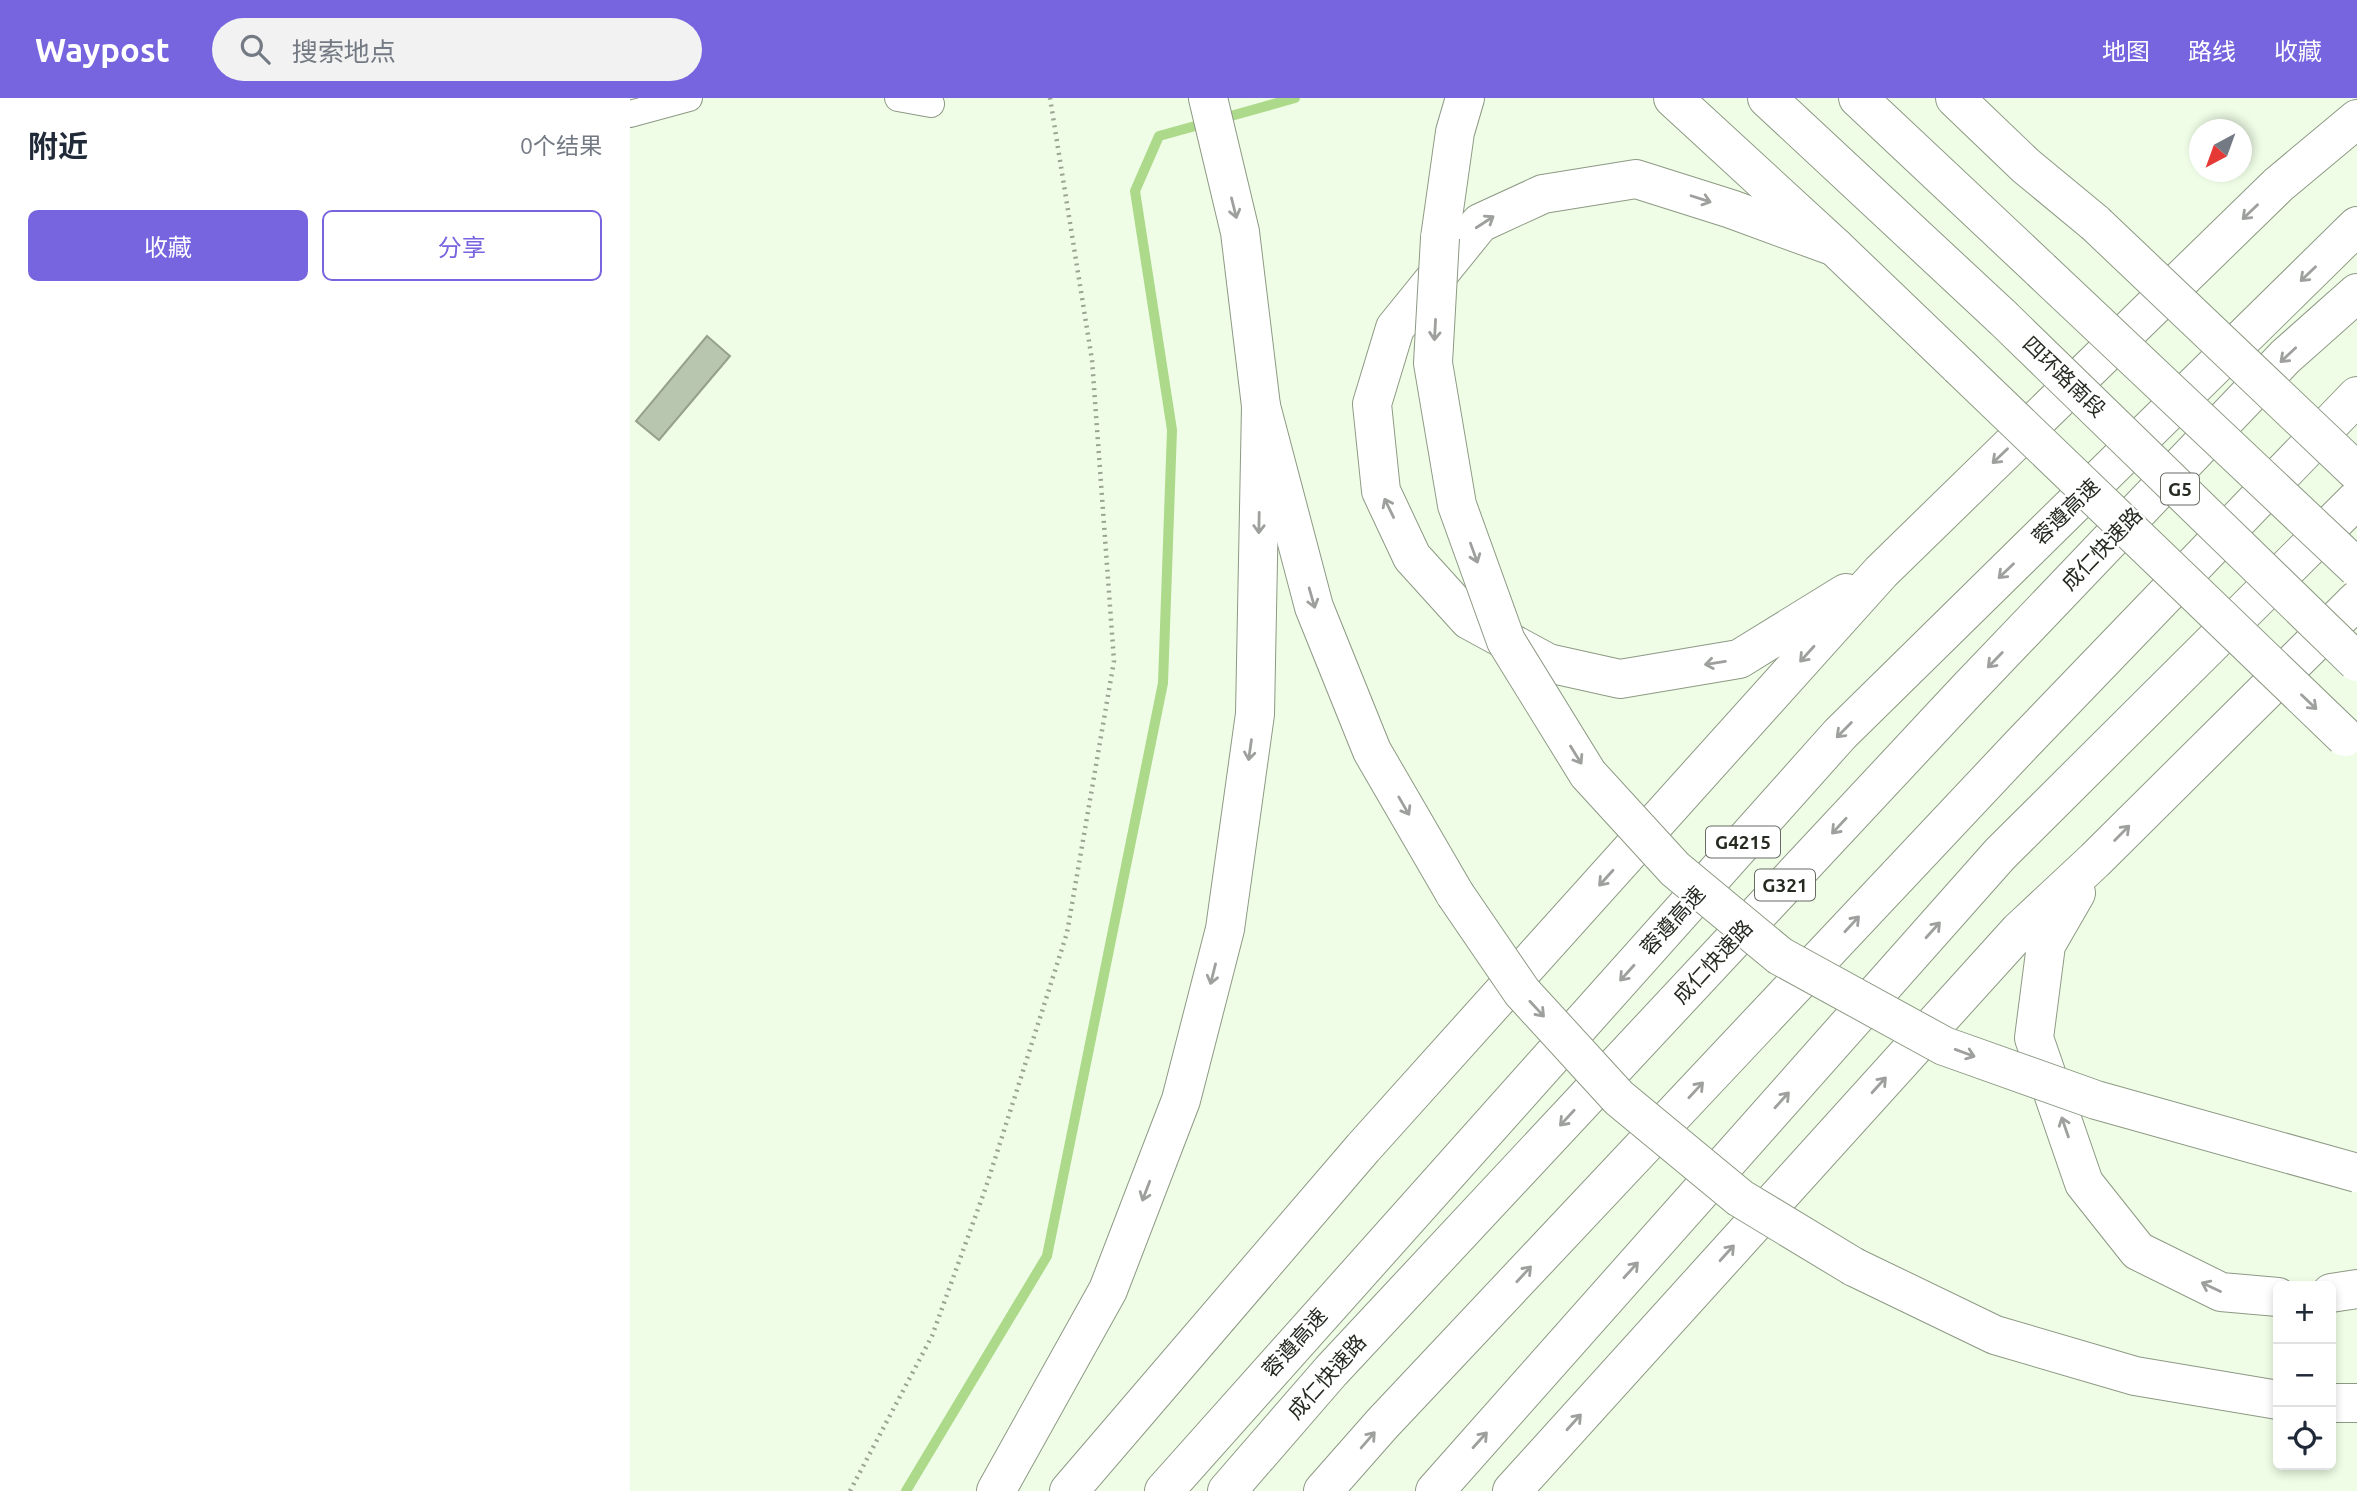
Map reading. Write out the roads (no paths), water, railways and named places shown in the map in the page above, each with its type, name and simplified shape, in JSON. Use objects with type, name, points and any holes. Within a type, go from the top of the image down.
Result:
[{"type":"highway","points":[[1465,98],[1455,132],[1440,238],[1433,363],[1457,505],[1506,641],[1588,774],[1675,869],[1780,956],[1944,1046],[2096,1100],[2357,1173]]},
{"type":"highway","points":[[1673,98],[1835,247],[2351,742]]},
{"type":"highway","name":"四环路南段","points":[[1767,98],[2002,317],[2357,662]]},
{"type":"highway","points":[[1858,98],[2357,568]]},
{"type":"highway","points":[[1955,98],[2026,166],[2095,223],[2357,472]]},
{"type":"highway","points":[[1989,98],[2095,223]]},
{"type":"highway","points":[[2278,185],[2345,98]]},
{"type":"highway","points":[[996,1491],[1108,1290],[1181,1100],[1225,929],[1255,714],[1261,406],[1240,232],[1208,99]]},
{"type":"highway","points":[[1069,1491],[1363,1148],[1881,572],[2278,185],[2357,119]]},
{"type":"highway","points":[[1835,247],[1731,209],[1636,179],[1543,194],[1480,223],[1395,328],[1371,404],[1381,491],[1412,557],[1469,620],[1548,663],[1620,678],[1738,659],[1881,572]]},
{"type":"highway","name":"蓉遵高速","points":[[1164,1491],[1840,734],[2357,226]]},
{"type":"highway","name":"成仁快速路","points":[[1227,1491],[1331,1371],[1967,690],[2285,357],[2357,293]]},
{"type":"highway","points":[[1323,1491],[1391,1414],[2023,743],[2357,396]]},
{"type":"highway","points":[[1261,406],[1319,619],[1372,751],[1455,894],[1522,992],[1619,1098],[1740,1198],[1854,1267],[1995,1335],[2135,1376],[2273,1399]]},
{"type":"highway","points":[[1435,1491],[2000,855],[2357,499]]},
{"type":"highway","points":[[1512,1491],[2019,931],[2095,860],[2357,600]]},
{"type":"highway","points":[[2095,860],[2046,945],[2034,1038],[2084,1183],[2138,1251],[2221,1292],[2273,1297]]},
{"type":"highway","points":[[2336,1292],[2357,1289]]},
{"type":"highway","points":[[2336,1403],[2357,1403]]},
{"type":"street","points":[[630,114],[690,98]]},
{"type":"street","points":[[898,98],[931,104]]},
{"type":"waterway","points":[[1220,119],[1295,98]]},
{"type":"waterway","points":[[906,1491],[1047,1256],[1163,683],[1172,430],[1135,191],[1159,136],[1206,123]]}]
